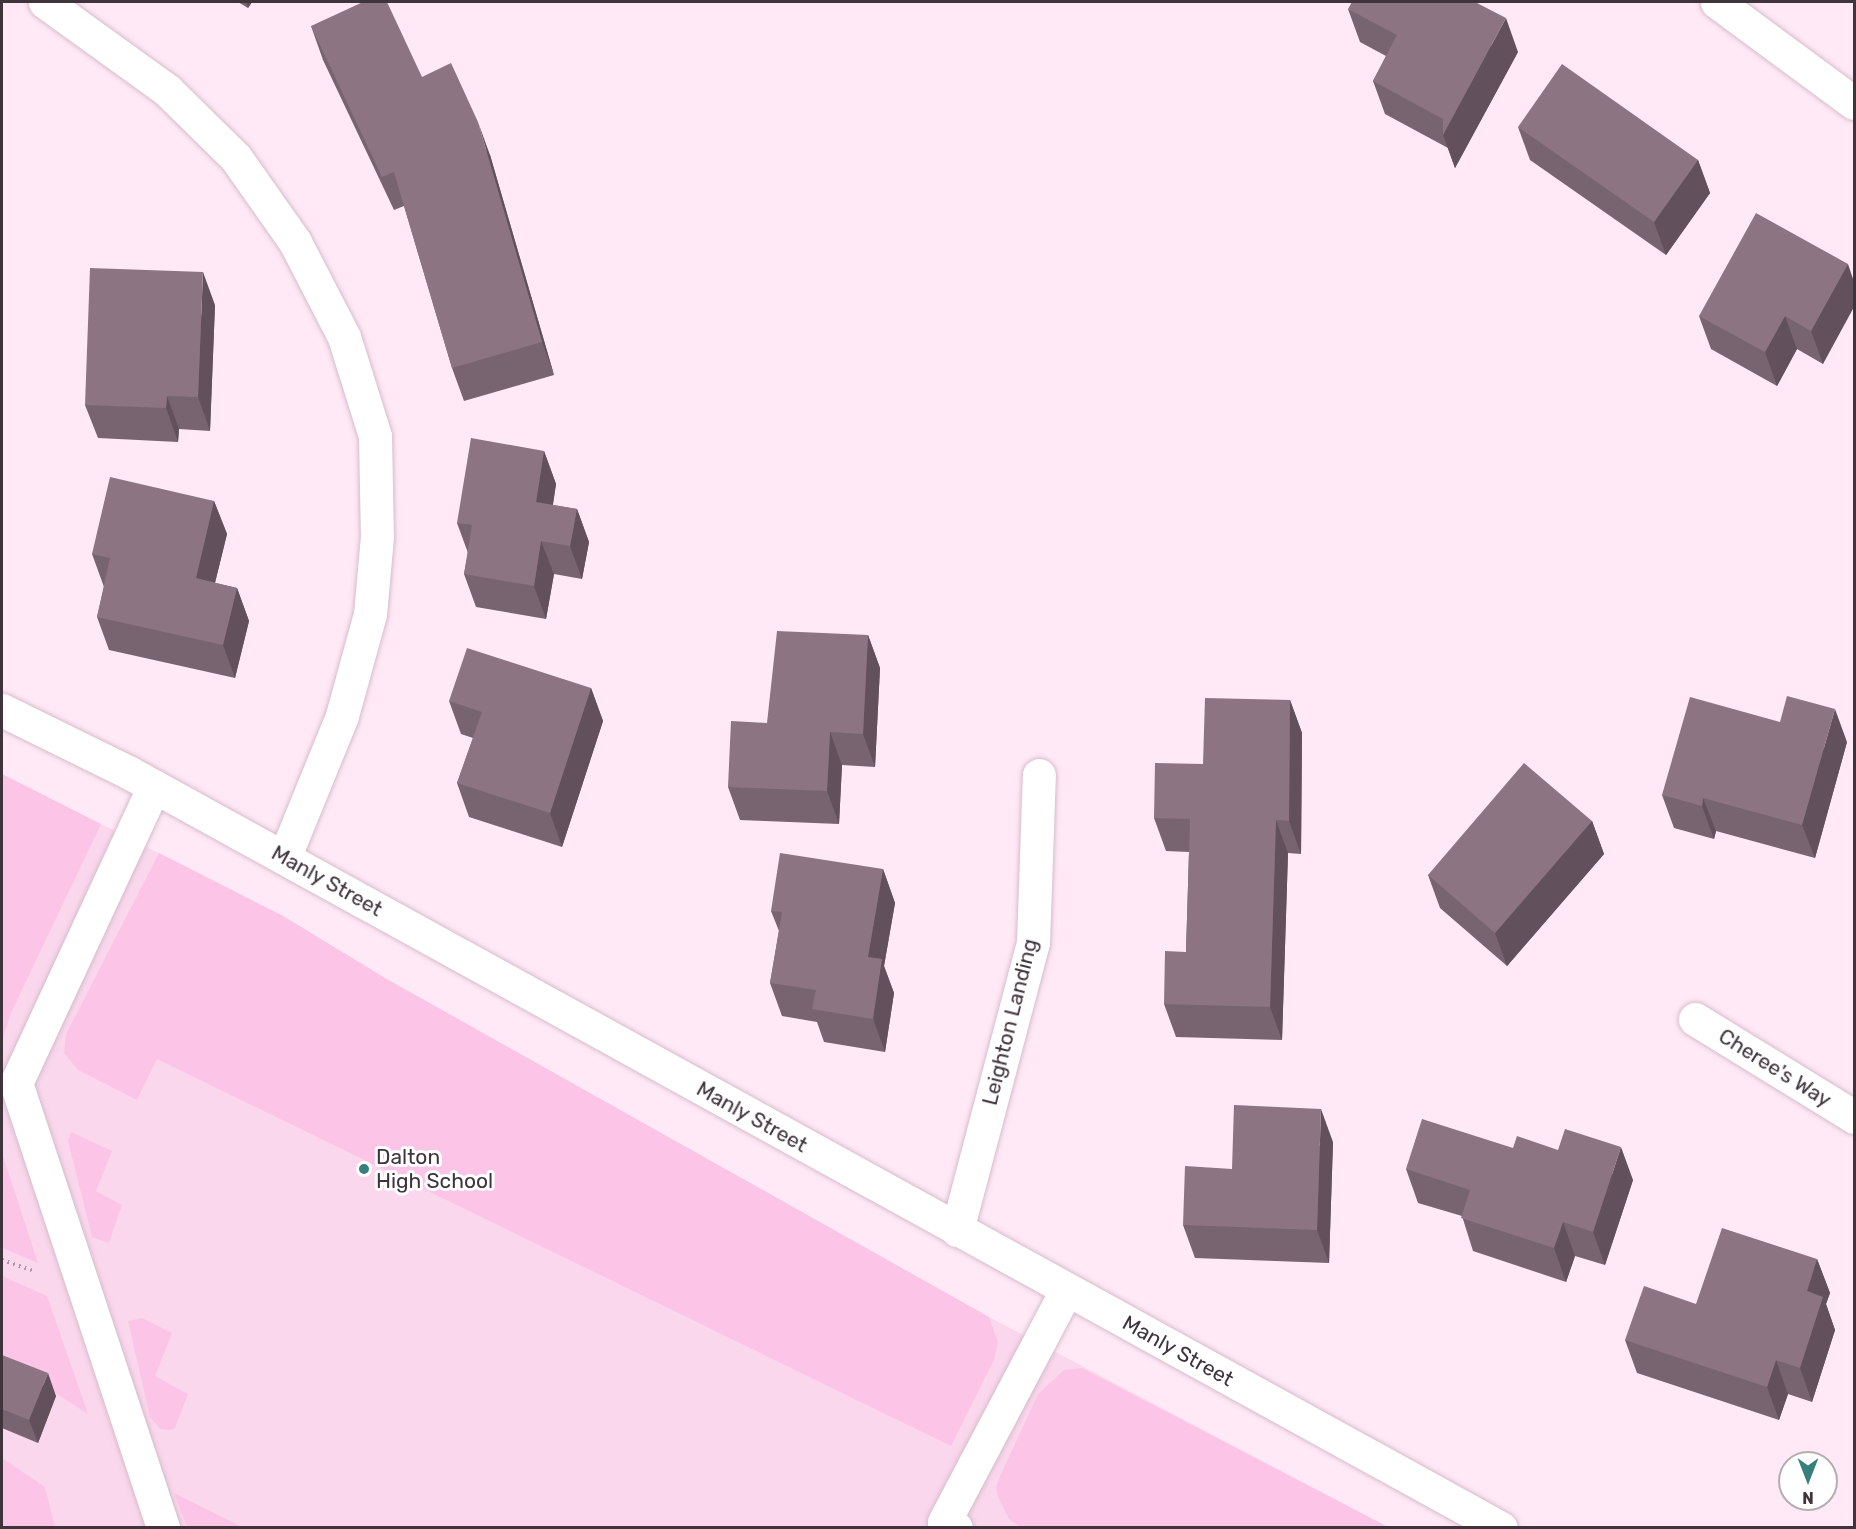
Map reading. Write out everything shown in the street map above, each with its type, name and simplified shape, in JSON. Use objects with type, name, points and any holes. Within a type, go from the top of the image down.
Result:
[{"type":"street","points":[[45,2],[167,90],[236,158],[295,242],[344,337],[375,436],[377,536],[370,615],[342,716],[285,858]]},
{"type":"street","points":[[1717,2],[1854,103]]},
{"type":"street","name":"Manly Street","points":[[2,710],[154,786],[957,1230],[1501,1527]]},
{"type":"street","name":"Leighton Landing","points":[[957,1230],[1033,943],[1039,775]]},
{"type":"street","points":[[154,786],[16,1083],[162,1527]]},
{"type":"street","name":"Cheree's Way","points":[[1695,1019],[1854,1117]]},
{"type":"street","points":[[947,1526],[1067,1289]]},
{"type":"shaded area","name":"Dalton High School","points":[[2,774],[283,916],[385,978],[989,1317],[1388,1527],[2,1527]]},
{"type":"shaded area","points":[[2,774],[101,824],[10,1015],[2,1042]]},
{"type":"shaded area","points":[[159,853],[283,916],[385,978],[989,1317],[998,1342],[994,1360],[951,1446],[157,1059],[137,1100],[78,1070],[64,1053],[66,1034]]},
{"type":"shaded area","points":[[71,1132],[112,1151],[96,1191],[122,1205],[109,1243],[92,1237],[68,1141]]},
{"type":"shaded area","points":[[2,1153],[38,1263],[2,1248]]},
{"type":"shaded area","points":[[2,1276],[47,1296],[88,1414],[2,1359]]},
{"type":"shaded area","points":[[142,1318],[172,1333],[155,1376],[188,1394],[175,1428],[170,1430],[160,1429],[150,1417],[128,1321]]},
{"type":"shaded area","points":[[1082,1368],[1388,1527],[1019,1526],[1009,1519],[999,1499],[996,1488],[1000,1476],[1038,1394],[1064,1370]]},
{"type":"shaded area","points":[[2,1458],[45,1487],[55,1527],[2,1527]]},
{"type":"shaded area","points":[[174,1493],[242,1527],[187,1527]]},
{"type":"building","points":[[363,2],[387,2],[422,77],[451,63],[478,122],[542,342],[452,368],[394,172],[382,177],[311,26]]},
{"type":"building","points":[[1352,2],[1475,2],[1506,18],[1443,135],[1443,119],[1373,81],[1397,35],[1348,9]]},
{"type":"building","points":[[1562,64],[1698,160],[1654,222],[1518,127]]},
{"type":"building","points":[[1756,213],[1848,264],[1811,331],[1785,316],[1765,352],[1699,316]]},
{"type":"building","points":[[90,268],[203,272],[198,397],[167,396],[166,408],[85,405]]},
{"type":"building","points":[[471,438],[544,451],[536,502],[577,509],[570,546],[541,541],[534,586],[464,574],[472,525],[457,523]]},
{"type":"building","points":[[110,477],[214,501],[196,578],[237,588],[223,645],[97,617],[110,558],[92,554]]},
{"type":"building","points":[[777,631],[868,635],[863,734],[830,732],[827,791],[728,787],[731,721],[767,723]]},
{"type":"building","points":[[467,648],[591,688],[550,813],[457,783],[482,712],[449,701]]},
{"type":"building","points":[[1787,696],[1835,709],[1802,825],[1703,798],[1702,806],[1662,795],[1690,697],[1780,722]]},
{"type":"building","points":[[1205,698],[1290,700],[1289,821],[1276,820],[1270,1007],[1164,1004],[1165,951],[1186,952],[1190,819],[1154,818],[1155,763],[1203,764]]},
{"type":"building","points":[[1524,763],[1592,821],[1495,933],[1428,875]]},
{"type":"building","points":[[780,853],[883,869],[868,957],[882,959],[873,1019],[812,1009],[816,990],[770,983],[782,912],[771,911]]},
{"type":"building","points":[[1234,1105],[1321,1109],[1317,1230],[1183,1225],[1185,1166],[1232,1169]]},
{"type":"building","points":[[1422,1119],[1513,1148],[1517,1136],[1558,1150],[1565,1129],[1621,1147],[1593,1232],[1563,1222],[1554,1248],[1461,1218],[1470,1190],[1406,1169]]},
{"type":"building","points":[[1722,1228],[1817,1259],[1807,1291],[1823,1297],[1800,1368],[1776,1360],[1767,1387],[1625,1340],[1644,1286],[1696,1304]]},
{"type":"building","points":[[2,1355],[48,1373],[29,1420],[2,1409]]},
{"type":"place","name":"Dalton High School","points":[[364,1169]]}]
